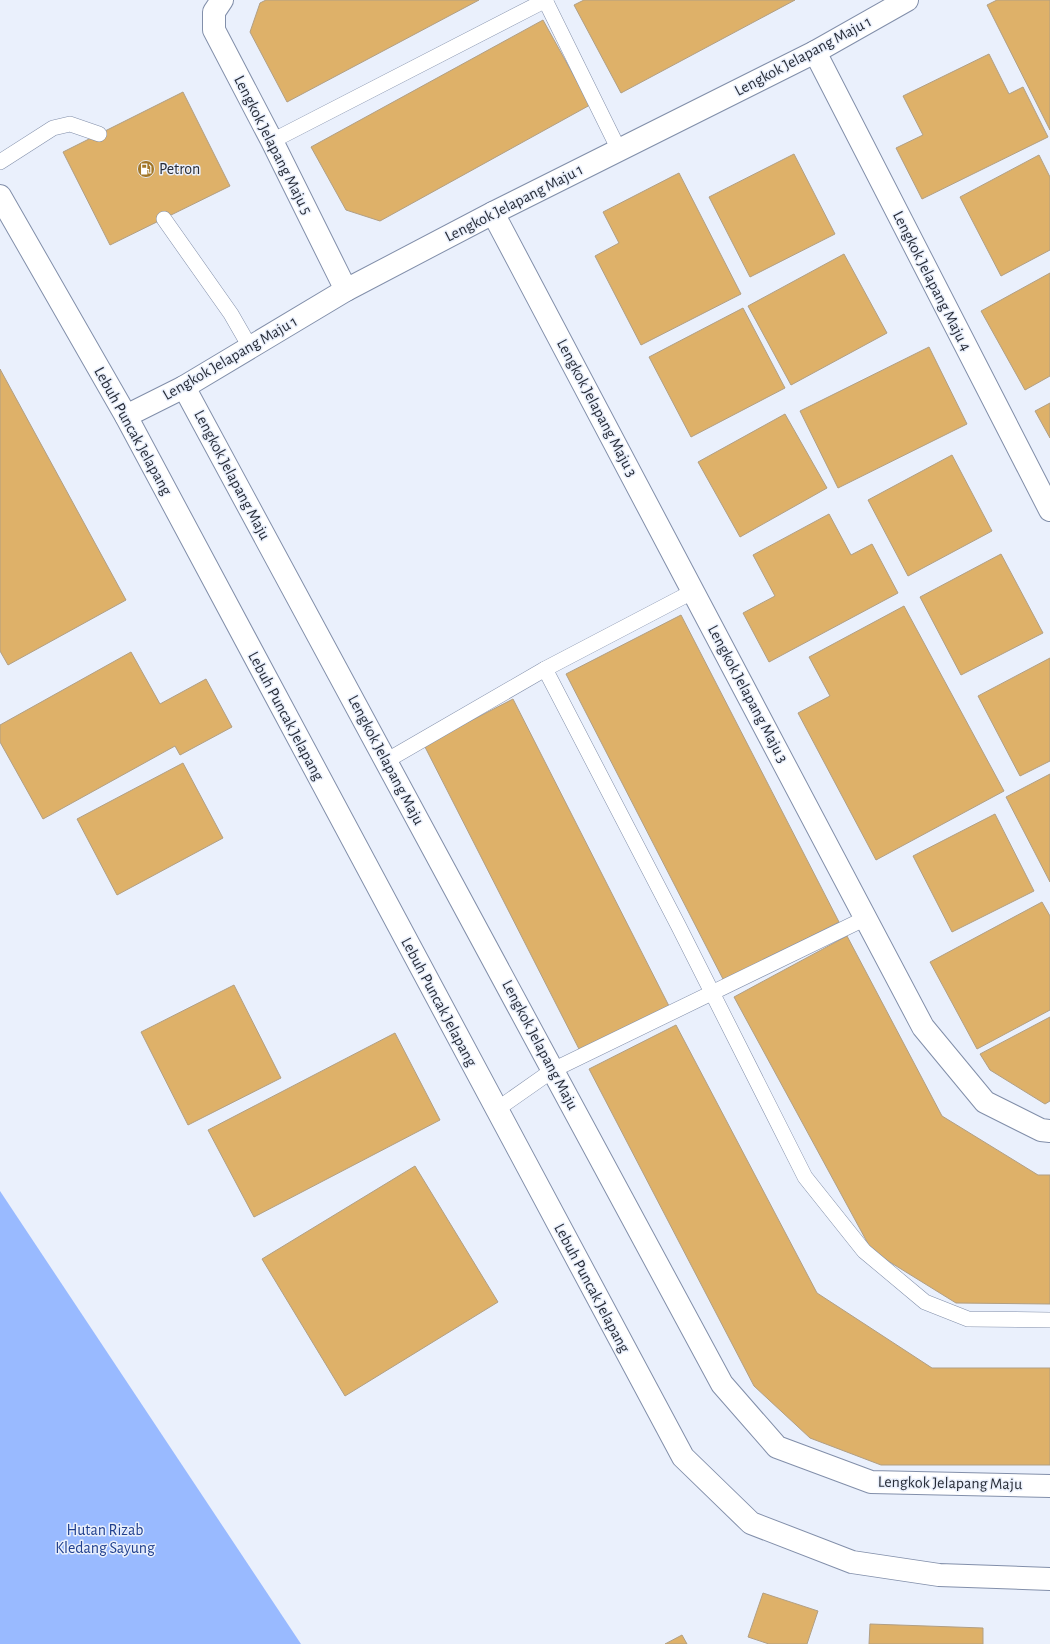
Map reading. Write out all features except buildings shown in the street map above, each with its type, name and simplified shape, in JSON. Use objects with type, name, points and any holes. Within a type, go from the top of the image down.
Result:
[{"type":"street","name":"Lengkok Jelapang Maju 5","points":[[222,0],[214,12],[214,30],[272,141],[346,290]]},
{"type":"street","name":"Lengkok Jelapang Maju 1","points":[[126,416],[184,387],[346,290],[493,213],[815,52],[905,1]]},
{"type":"street","name":"Lengkok Jelapang Maju 4","points":[[815,52],[1050,510]]},
{"type":"street","name":"Lebuh Puncak Jelapang","points":[[0,196],[126,416],[683,1457],[751,1523],[852,1562],[939,1575],[1050,1579]]},
{"type":"street","name":"Lengkok Jelapang Maju 3","points":[[493,213],[924,1027],[985,1102],[1041,1130],[1050,1131]]},
{"type":"street","name":"Lengkok Jelapang Maju","points":[[184,387],[722,1384],[777,1447],[871,1482],[1050,1486]]},
{"type":"lane","points":[[272,141],[546,0],[619,150]]},
{"type":"lane","points":[[0,162],[53,128],[70,124],[99,134]]},
{"type":"lane","points":[[164,219],[231,314],[250,347]]},
{"type":"lane","points":[[386,761],[545,669],[694,591]]},
{"type":"lane","points":[[545,669],[805,1177],[864,1251],[925,1302],[968,1319],[1050,1320]]},
{"type":"lane","points":[[496,1110],[553,1070],[866,918]]},
{"type":"green space","name":"Hutan Rizab Kledang Sayung","points":[[0,1191],[301,1644],[0,1644]]},
{"type":"place","name":"Petron","points":[[146,169]]}]
